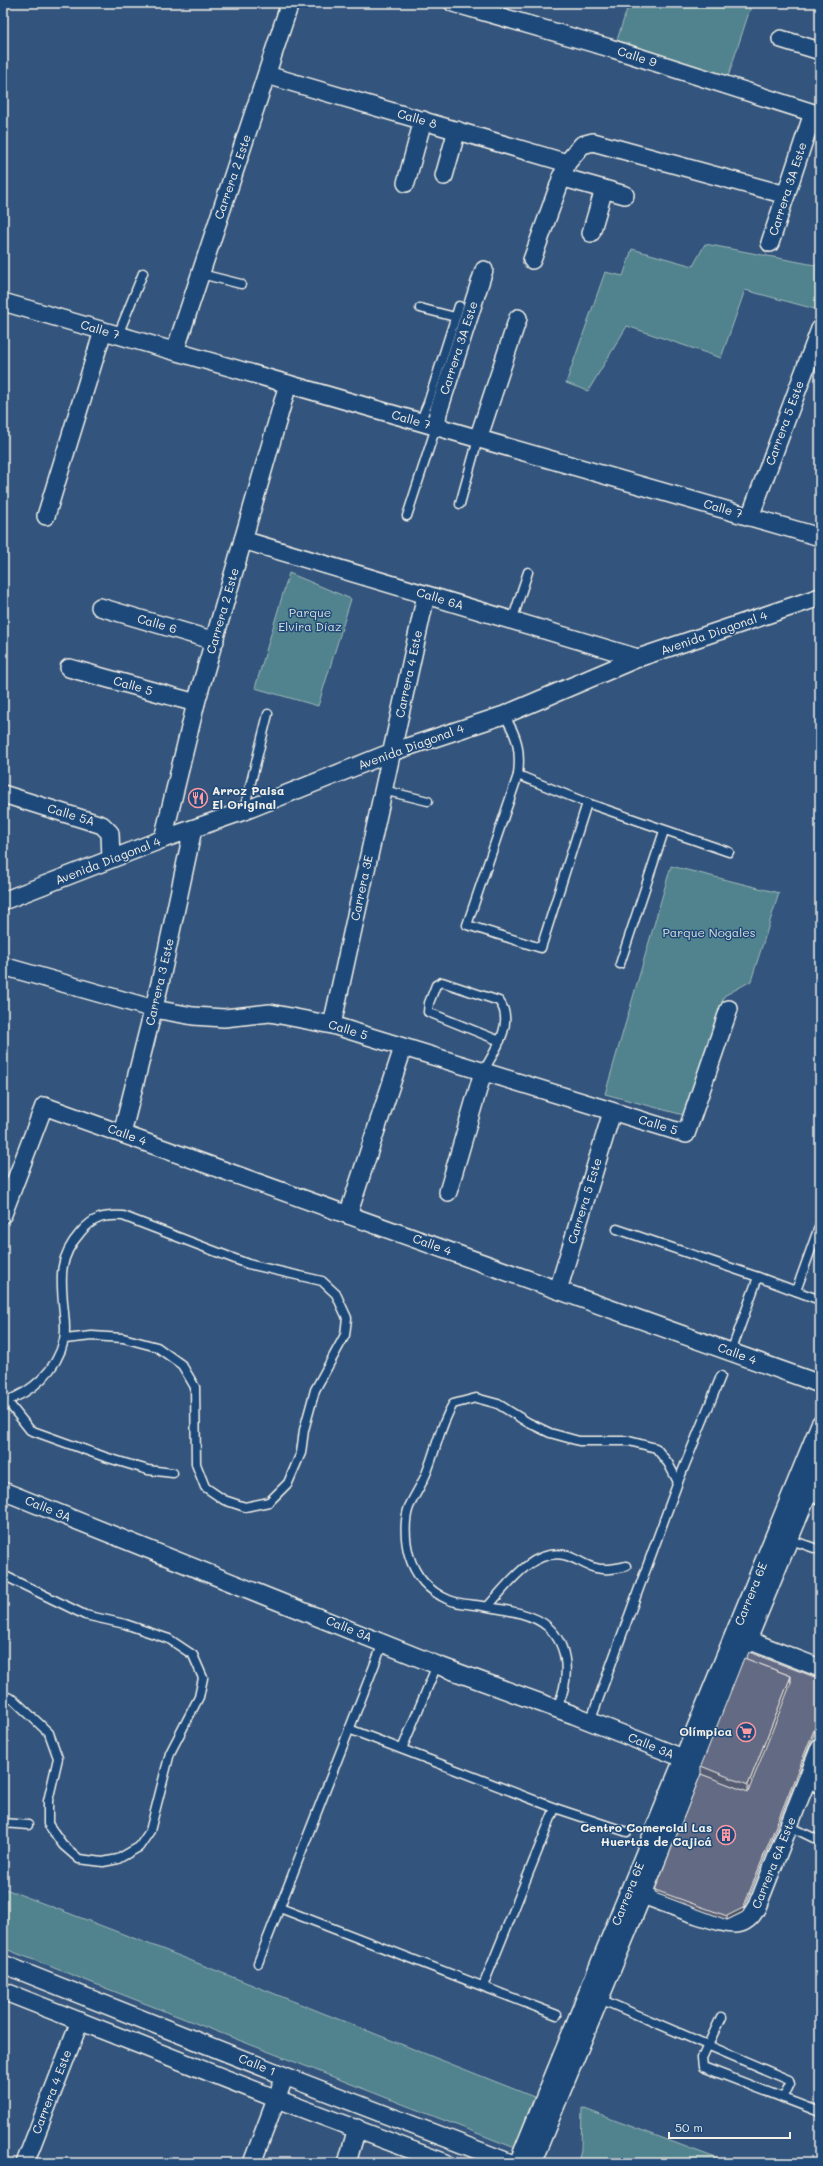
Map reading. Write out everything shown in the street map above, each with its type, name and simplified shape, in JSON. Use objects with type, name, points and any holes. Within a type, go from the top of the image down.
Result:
[{"type":"street","name":"Carrera 2 Este","points":[[175,351],[268,75],[290,3]]},
{"type":"street","name":"Calle 9","points":[[453,3],[610,48],[816,114]]},
{"type":"street","points":[[781,39],[820,51]]},
{"type":"street","name":"Calle 8","points":[[268,75],[457,130],[564,170],[604,188],[625,195]]},
{"type":"street","name":"Carrera 3A Este","points":[[770,243],[816,114]]},
{"type":"street","points":[[406,183],[422,120]]},
{"type":"street","points":[[444,176],[457,130]]},
{"type":"street","points":[[532,260],[564,170],[582,145],[593,142],[786,195]]},
{"type":"street","points":[[591,233],[604,188]]},
{"type":"street","name":"Carrera 3A Este","points":[[436,427],[438,413],[484,270]]},
{"type":"street","name":"Calle 7","points":[[3,302],[820,537]]},
{"type":"street","points":[[478,439],[518,318]]},
{"type":"street","name":"Carrera 5 Este","points":[[750,517],[820,329]]},
{"type":"street","points":[[46,516],[111,333]]},
{"type":"street","name":"Carrera 2 Este","points":[[162,839],[196,704],[288,384]]},
{"type":"street","name":"Calle 6A","points":[[243,540],[638,658]]},
{"type":"street","name":"Carrera 4 Este","points":[[392,752],[426,595]]},
{"type":"street","name":"Avenida Diagonal 4","points":[[3,901],[162,839],[244,811],[392,752],[504,715],[638,658],[820,597]]},
{"type":"street","name":"Calle 6","points":[[100,607],[215,641]]},
{"type":"street","name":"Calle 5","points":[[69,668],[196,704]]},
{"type":"street","name":"Carrera 3E","points":[[332,1025],[392,752]]},
{"type":"street","name":"Calle 5A","points":[[3,794],[102,825],[110,833],[111,859]]},
{"type":"street","name":"Carrera 3 Este","points":[[122,1134],[154,1009],[193,829]]},
{"type":"street","name":"Calle 5","points":[[3,966],[154,1009],[193,1016],[224,1018],[270,1013],[332,1025],[686,1134],[729,1009]]},
{"type":"street","points":[[348,1215],[403,1048]]},
{"type":"street","points":[[448,1192],[483,1072]]},
{"type":"street","name":"Calle 4","points":[[3,1214],[44,1106],[820,1384]]},
{"type":"street","name":"Carrera 5 Este","points":[[558,1290],[612,1112]]},
{"type":"street","name":"Carrera 6E","points":[[532,2163],[643,1895],[690,1761],[820,1424]]},
{"type":"street","name":"Carrera 6E","points":[[518,2163],[690,1761],[748,1640],[790,1537],[814,1498],[820,1465]]},
{"type":"street","name":"Calle 3A","points":[[3,1491],[384,1643],[437,1666],[574,1715],[690,1761]]},
{"type":"street","points":[[748,1640],[820,1668]]},
{"type":"street","name":"Carrera 6A Este","points":[[643,1895],[712,1919],[736,1924],[746,1921],[757,1907],[789,1826],[813,1786],[820,1747]]},
{"type":"street","points":[[4,1994],[9,1966]]},
{"type":"street","name":"Calle 1","points":[[9,1966],[285,2076],[511,2163]]},
{"type":"street","name":"Calle 1","points":[[4,1994],[80,2021],[277,2099],[357,2128],[410,2156],[446,2163]]},
{"type":"street","name":"Carrera 4 Este","points":[[25,2163],[80,2021]]},
{"type":"street","points":[[252,2163],[285,2076]]},
{"type":"street","points":[[347,2163],[357,2128]]},
{"type":"lane","points":[[111,333],[143,273]]},
{"type":"lane","points":[[201,274],[241,284]]},
{"type":"lane","points":[[420,422],[428,404],[459,306]]},
{"type":"lane","points":[[420,308],[455,317]]},
{"type":"lane","points":[[407,516],[436,427]]},
{"type":"lane","points":[[460,504],[478,439]]},
{"type":"lane","points":[[512,621],[528,572]]},
{"type":"lane","points":[[244,811],[268,714]]},
{"type":"lane","points":[[504,715],[516,735],[520,758],[518,775],[467,925],[541,948],[587,803]]},
{"type":"lane","points":[[518,775],[587,803],[728,852]]},
{"type":"lane","points":[[383,790],[428,801]]},
{"type":"lane","points":[[620,964],[664,831]]},
{"type":"lane","points":[[483,1072],[500,1041],[505,1024],[505,1008],[499,1000],[442,982],[436,985],[429,1004],[428,1012],[500,1041]]},
{"type":"lane","points":[[65,1339],[92,1336],[124,1338],[157,1348],[182,1366],[195,1387],[196,1464],[204,1487],[224,1500],[245,1507],[269,1502],[288,1483],[301,1453],[304,1430],[315,1390],[345,1335],[347,1318],[336,1294],[322,1282],[248,1264],[123,1216],[104,1216],[84,1227],[69,1244],[62,1262],[61,1282],[65,1339],[50,1372],[33,1386],[5,1402],[30,1430],[148,1470],[173,1473]]},
{"type":"lane","points":[[796,1291],[820,1224]]},
{"type":"lane","points":[[617,1229],[758,1277],[820,1300]]},
{"type":"lane","points":[[731,1352],[758,1277]]},
{"type":"lane","points":[[590,1722],[678,1482],[721,1376]]},
{"type":"lane","points":[[574,1715],[559,1703],[566,1676],[565,1659],[560,1641],[548,1627],[530,1617],[488,1606],[450,1601],[430,1589],[414,1571],[406,1546],[409,1507],[427,1473],[444,1419],[453,1404],[476,1398],[498,1404],[527,1422],[550,1433],[579,1441],[629,1441],[656,1448],[668,1463],[678,1482]]},
{"type":"lane","points":[[790,1537],[797,1542],[820,1550]]},
{"type":"lane","points":[[488,1606],[517,1574],[530,1564],[546,1556],[564,1555],[596,1568],[610,1569],[626,1566]]},
{"type":"lane","points":[[3,1574],[85,1615],[125,1624],[169,1639],[193,1655],[203,1678],[199,1697],[170,1754],[150,1831],[139,1847],[118,1859],[102,1862],[79,1859],[63,1845],[48,1824],[48,1801],[58,1758],[49,1733],[14,1700],[3,1695]]},
{"type":"lane","points":[[258,1963],[384,1643]]},
{"type":"lane","points":[[402,1749],[437,1666]]},
{"type":"lane","points":[[349,1729],[555,1808],[626,1832]]},
{"type":"lane","points":[[483,1986],[555,1808]]},
{"type":"lane","points":[[3,1823],[28,1825]]},
{"type":"lane","points":[[789,1826],[820,1841]]},
{"type":"lane","points":[[280,1908],[557,2015]]},
{"type":"lane","points":[[600,1999],[789,2080],[790,2084],[783,2098]]},
{"type":"lane","points":[[721,2017],[702,2058],[703,2067],[820,2112]]},
{"type":"green space","points":[[629,3],[752,3],[727,80],[616,43]]},
{"type":"green space","points":[[705,244],[820,266],[820,290],[815,309],[745,290],[721,358],[627,326],[588,391],[566,383],[605,272],[623,276],[632,249],[693,266]]},
{"type":"green space","name":"Parque Elvira Díaz","points":[[289,573],[351,599],[318,706],[255,688]]},
{"type":"green space","name":"Parque Nogales","points":[[671,866],[779,893],[751,981],[724,996],[687,1116],[605,1094]]},
{"type":"green space","points":[[3,1888],[162,1949],[534,2097],[515,2148],[3,1948]]},
{"type":"green space","points":[[582,2108],[729,2163],[578,2163],[581,2149]]},
{"type":"building","name":"Centro Comercial Las Huertas de Cajicá","points":[[749,1652],[820,1679],[820,1715],[743,1908],[727,1916],[655,1890],[701,1774],[748,1792],[791,1683],[791,1676],[746,1659]]},
{"type":"building","name":"Olímpica","points":[[744,1658],[791,1676],[748,1785],[701,1766]]},
{"type":"place","name":"Arroz Paisa El Original","points":[[198,798]]},
{"type":"place","name":"Olímpica","points":[[746,1732]]},
{"type":"place","name":"Centro Comercial Las Huertas de Cajicá","points":[[726,1835]]}]
